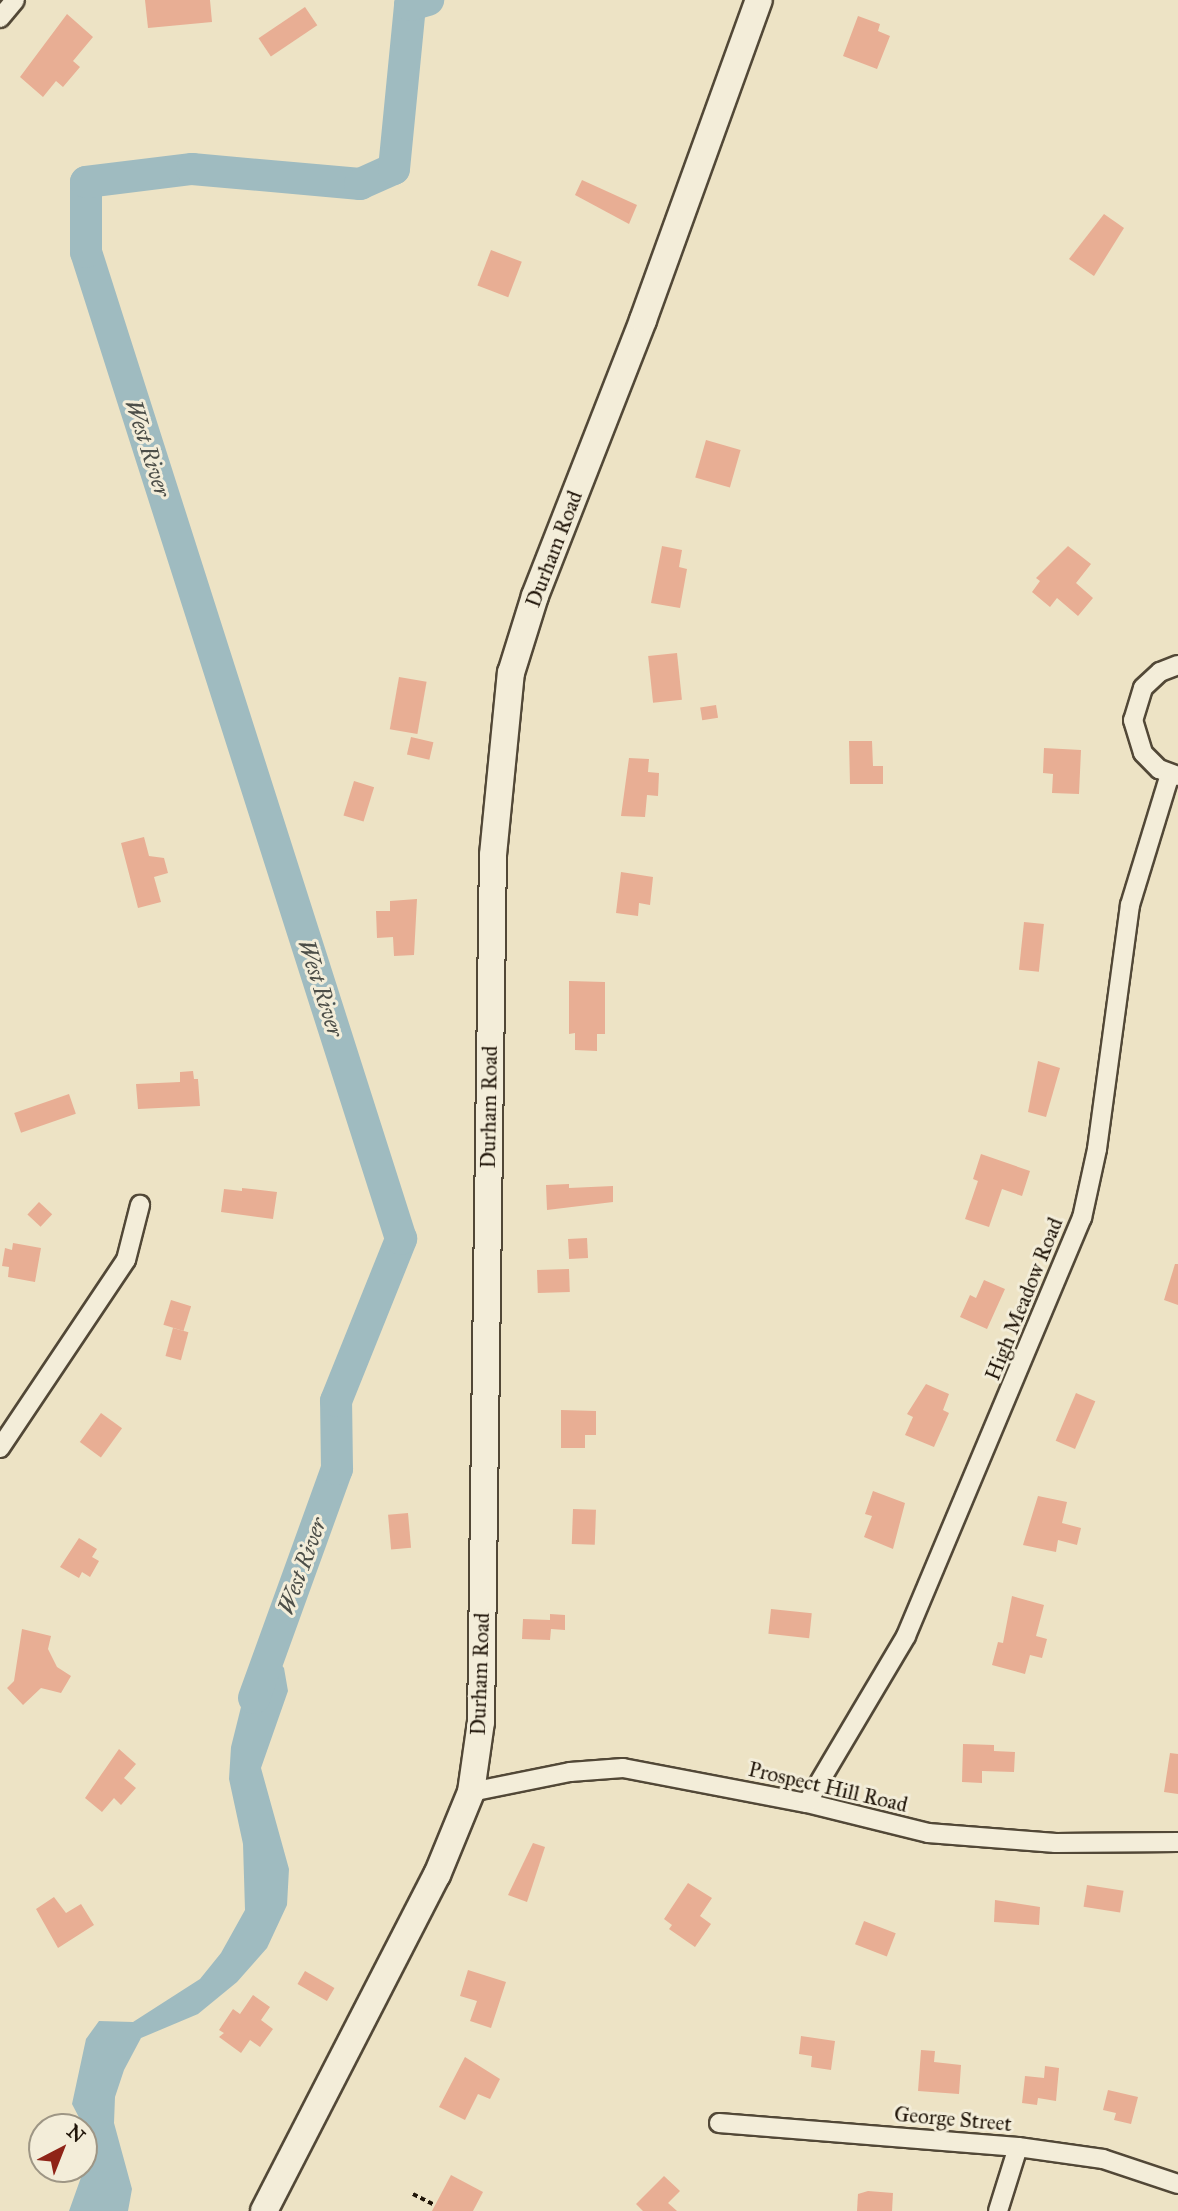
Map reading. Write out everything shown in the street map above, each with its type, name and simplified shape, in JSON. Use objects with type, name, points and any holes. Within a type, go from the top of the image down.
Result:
[{"type":"main road","name":"Durham Road","points":[[264,2211],[437,1875],[471,1792],[481,1722],[493,855],[511,673],[535,596],[643,320],[760,0]]},
{"type":"street","points":[[0,18],[15,0]]},
{"type":"street","name":"High Meadow Road","points":[[807,1803],[906,1636],[1082,1218],[1097,1149],[1126,926],[1174,775],[1143,752],[1133,720],[1143,688],[1160,672],[1178,665]]},
{"type":"street","points":[[0,1448],[126,1260],[140,1205]]},
{"type":"street","name":"Prospect Hill Road","points":[[471,1792],[570,1772],[623,1768],[807,1803],[928,1833],[1056,1843],[1178,1842]]},
{"type":"street","name":"George Street","points":[[719,2123],[1018,2147],[1103,2159],[1178,2184]]},
{"type":"street","points":[[998,2211],[1018,2147]]},
{"type":"path","points":[[413,2194],[435,2205]]},
{"type":"water","points":[[264,1658],[276,1659],[284,1668],[288,1691],[261,1768],[289,1869],[287,1905],[267,1948],[237,1982],[198,2014],[141,2038],[124,2070],[115,2097],[114,2123],[132,2189],[128,2211],[69,2211],[79,2183],[98,2183],[98,2113],[77,2113],[72,2104],[86,2039],[99,2021],[133,2022],[200,1979],[221,1953],[245,1910],[243,1844],[229,1779],[231,1747],[249,1675]]},
{"type":"building","points":[[145,0],[210,0],[212,22],[148,28]]},
{"type":"building","points":[[305,7],[317,25],[271,57],[259,38]]},
{"type":"building","points":[[67,14],[93,37],[73,61],[80,67],[63,87],[56,81],[43,97],[20,77]]},
{"type":"building","points":[[858,16],[880,24],[878,31],[890,36],[877,69],[843,56]]},
{"type":"building","points":[[582,180],[637,205],[629,224],[575,195]]},
{"type":"building","points":[[1104,214],[1124,228],[1094,276],[1069,259]]},
{"type":"building","points":[[491,250],[522,262],[508,297],[477,285]]},
{"type":"building","points":[[706,440],[741,450],[730,487],[695,477]]},
{"type":"building","points":[[662,546],[682,550],[679,567],[687,569],[680,608],[651,603]]},
{"type":"building","points":[[1068,546],[1091,564],[1076,583],[1093,598],[1078,616],[1057,598],[1050,607],[1032,592],[1040,581],[1036,578]]},
{"type":"building","points":[[677,653],[682,700],[653,703],[648,656]]},
{"type":"building","points":[[399,677],[427,682],[417,734],[390,729]]},
{"type":"building","points":[[716,705],[718,718],[702,720],[700,708]]},
{"type":"building","points":[[411,737],[433,742],[429,760],[407,755]]},
{"type":"building","points":[[849,741],[872,741],[873,766],[883,766],[883,784],[850,784]]},
{"type":"building","points":[[1044,748],[1081,750],[1079,794],[1052,793],[1053,774],[1043,773]]},
{"type":"building","points":[[629,758],[649,759],[648,772],[659,773],[658,796],[647,795],[645,817],[621,816]]},
{"type":"building","points":[[354,781],[374,787],[364,822],[343,815]]},
{"type":"building","points":[[144,837],[149,856],[164,858],[168,873],[154,877],[161,902],[138,908],[121,843]]},
{"type":"building","points":[[621,872],[653,877],[650,905],[639,903],[638,916],[616,913]]},
{"type":"building","points":[[417,899],[414,955],[394,956],[393,937],[377,938],[376,911],[390,911],[390,901]]},
{"type":"building","points":[[1024,922],[1044,924],[1039,972],[1019,970]]},
{"type":"building","points":[[569,981],[605,982],[605,1034],[597,1034],[597,1051],[575,1050],[575,1033],[569,1034]]},
{"type":"building","points":[[1038,1061],[1060,1068],[1046,1117],[1028,1112]]},
{"type":"building","points":[[193,1071],[194,1079],[198,1079],[200,1106],[138,1109],[136,1084],[180,1082],[180,1072]]},
{"type":"building","points":[[69,1094],[76,1114],[21,1133],[14,1113]]},
{"type":"building","points":[[981,1154],[1030,1171],[1022,1196],[1002,1189],[989,1227],[965,1219],[978,1181],[973,1179]]},
{"type":"building","points":[[569,1184],[569,1188],[613,1186],[613,1202],[547,1210],[546,1185]]},
{"type":"building","points":[[242,1188],[277,1192],[273,1219],[221,1212],[224,1189],[242,1191]]},
{"type":"building","points":[[39,1202],[52,1214],[41,1227],[27,1214]]},
{"type":"building","points":[[587,1238],[588,1258],[569,1259],[568,1239]]},
{"type":"building","points":[[13,1243],[41,1248],[35,1282],[8,1277],[9,1267],[2,1266],[5,1248],[12,1250]]},
{"type":"building","points":[[1175,1264],[1178,1264],[1178,1305],[1164,1300]]},
{"type":"building","points":[[569,1269],[570,1292],[538,1293],[537,1270]]},
{"type":"building","points":[[984,1280],[1005,1289],[987,1329],[960,1317],[970,1295],[976,1298]]},
{"type":"building","points":[[171,1300],[191,1306],[183,1331],[163,1325]]},
{"type":"building","points":[[173,1328],[188,1332],[181,1360],[165,1356]]},
{"type":"building","points":[[926,1384],[949,1394],[943,1410],[949,1413],[934,1447],[905,1435],[913,1417],[907,1414]]},
{"type":"building","points":[[1076,1393],[1095,1401],[1075,1449],[1056,1441]]},
{"type":"building","points":[[561,1410],[596,1411],[596,1435],[585,1435],[585,1448],[561,1448]]},
{"type":"building","points":[[101,1413],[122,1428],[101,1457],[80,1442]]},
{"type":"building","points":[[873,1491],[905,1503],[893,1549],[864,1537],[872,1516],[865,1514]]},
{"type":"building","points":[[1038,1496],[1067,1502],[1062,1523],[1081,1528],[1077,1545],[1058,1540],[1056,1552],[1023,1545]]},
{"type":"building","points":[[573,1509],[596,1510],[595,1545],[572,1544]]},
{"type":"building","points":[[408,1513],[411,1548],[391,1550],[388,1515]]},
{"type":"building","points":[[79,1538],[97,1549],[92,1557],[99,1561],[90,1577],[82,1572],[79,1578],[60,1567]]},
{"type":"building","points":[[1012,1596],[1044,1605],[1036,1636],[1047,1639],[1042,1658],[1030,1655],[1025,1674],[992,1665],[998,1642],[1003,1643]]},
{"type":"building","points":[[771,1609],[812,1613],[809,1638],[768,1634]]},
{"type":"building","points":[[550,1614],[565,1615],[565,1630],[551,1629],[550,1640],[522,1639],[523,1619],[550,1620]]},
{"type":"building","points":[[22,1629],[51,1636],[48,1649],[57,1667],[71,1676],[61,1693],[41,1688],[23,1705],[7,1688],[14,1681]]},
{"type":"building","points":[[963,1744],[994,1745],[994,1751],[1015,1752],[1014,1772],[982,1771],[982,1783],[962,1782]]},
{"type":"building","points":[[119,1749],[136,1764],[124,1778],[136,1788],[121,1805],[114,1798],[102,1812],[85,1798]]},
{"type":"building","points":[[1170,1753],[1178,1754],[1178,1794],[1164,1792]]},
{"type":"building","points":[[533,1843],[545,1847],[527,1902],[508,1895]]},
{"type":"building","points":[[688,1883],[712,1898],[700,1916],[711,1924],[695,1947],[669,1929],[672,1925],[664,1919]]},
{"type":"building","points":[[1087,1885],[1124,1891],[1120,1913],[1084,1907]]},
{"type":"building","points":[[54,1897],[66,1913],[81,1904],[94,1925],[58,1948],[36,1909]]},
{"type":"building","points":[[995,1900],[1040,1907],[1039,1925],[994,1922]]},
{"type":"building","points":[[864,1921],[896,1933],[887,1957],[855,1944]]},
{"type":"building","points":[[468,1970],[506,1982],[491,2028],[470,2021],[477,2001],[460,1996]]},
{"type":"building","points":[[305,1971],[334,1988],[327,2001],[297,1984]]},
{"type":"building","points":[[253,1995],[270,2007],[261,2020],[273,2029],[260,2047],[250,2040],[241,2053],[219,2037],[224,2033],[219,2030],[233,2009],[240,2014]]},
{"type":"building","points":[[801,2036],[835,2041],[831,2070],[811,2067],[812,2056],[799,2054]]},
{"type":"building","points":[[921,2050],[935,2051],[934,2062],[961,2065],[959,2094],[918,2091]]},
{"type":"building","points":[[465,2057],[500,2079],[490,2099],[478,2094],[465,2120],[439,2107]]},
{"type":"building","points":[[1045,2066],[1059,2068],[1056,2101],[1038,2098],[1037,2105],[1022,2103],[1025,2076],[1044,2078]]},
{"type":"building","points":[[1108,2090],[1138,2097],[1131,2124],[1114,2120],[1116,2113],[1103,2110]]},
{"type":"building","points":[[451,2175],[483,2192],[473,2211],[432,2211]]},
{"type":"building","points":[[664,2176],[680,2191],[668,2203],[677,2211],[643,2211],[636,2204]]},
{"type":"building","points":[[868,2191],[893,2193],[892,2211],[857,2211],[858,2194]]},
{"type":"waterway","name":"West River","points":[[254,1698],[337,1469],[336,1401],[401,1239],[86,252],[86,182],[192,169],[360,184],[394,169],[410,5],[428,0]]}]
